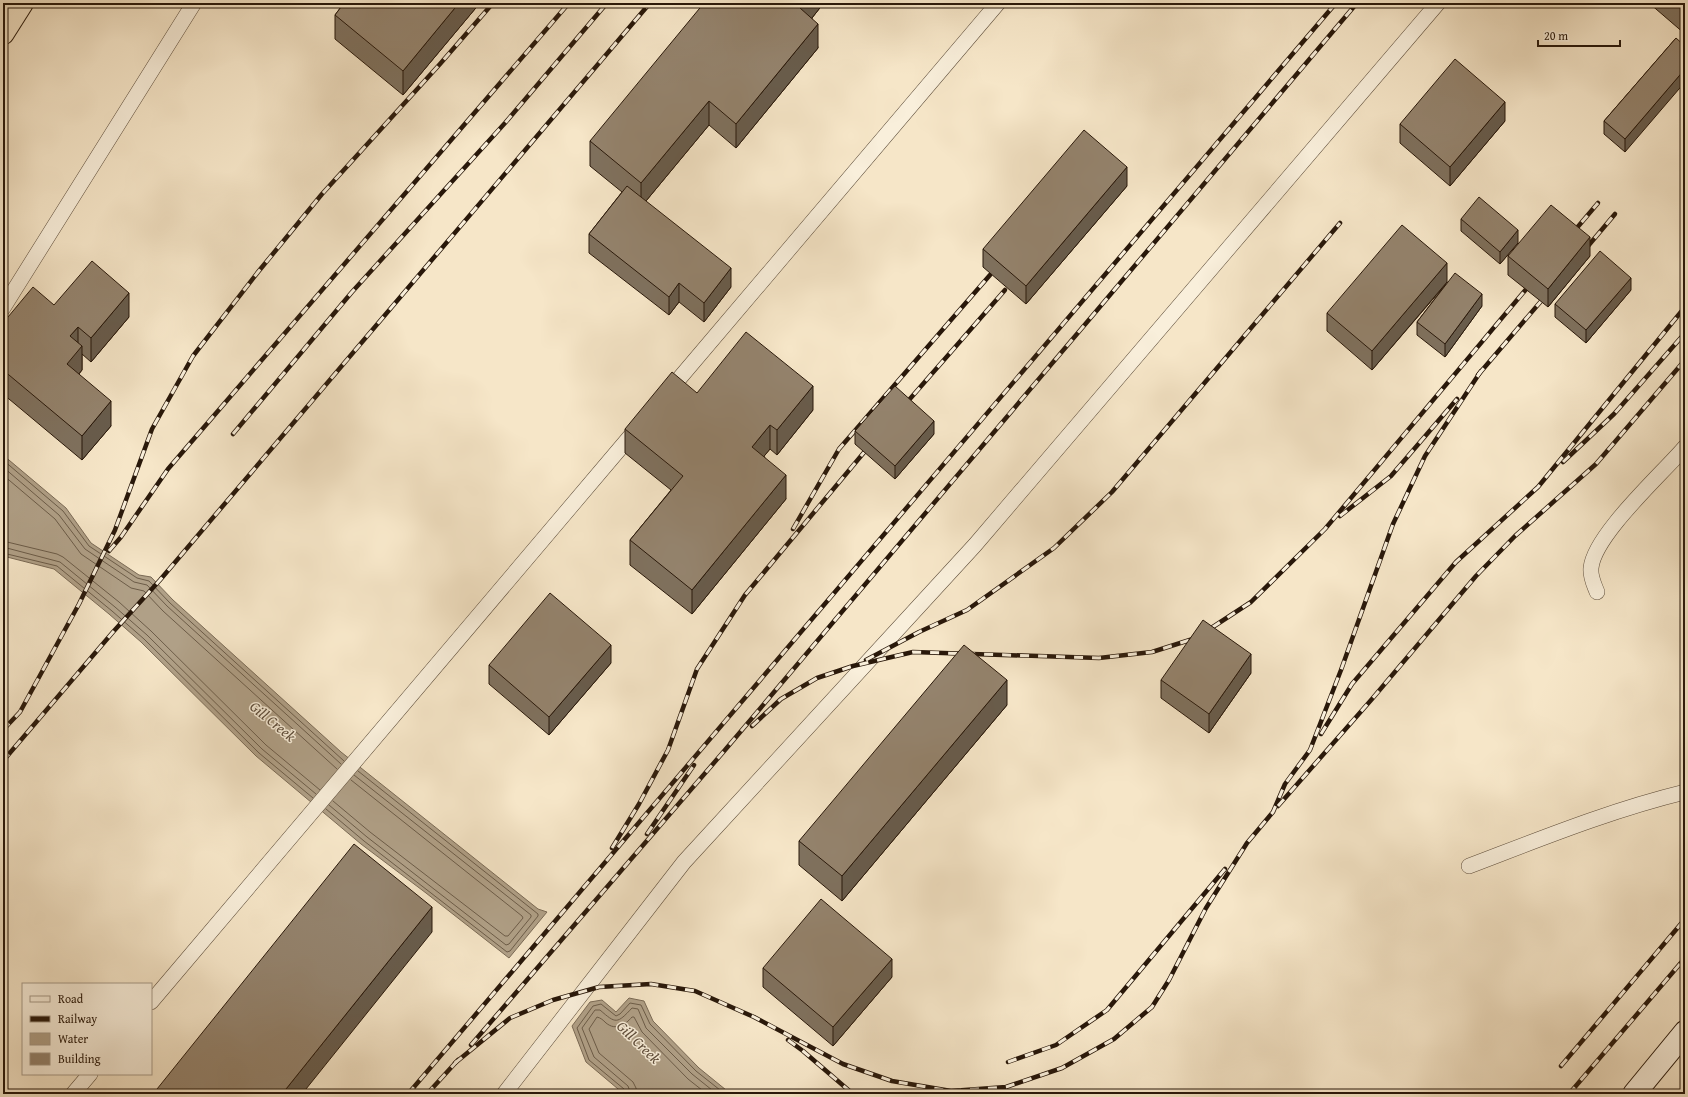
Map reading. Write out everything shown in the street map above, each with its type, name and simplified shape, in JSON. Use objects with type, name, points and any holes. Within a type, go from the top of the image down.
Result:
[{"type":"highway","points":[[3,33],[22,3]]},
{"type":"main road","points":[[1634,1094],[1685,1032]]},
{"type":"lane","points":[[3,308],[194,3]]},
{"type":"lane","points":[[657,404],[998,3]]},
{"type":"lane","points":[[504,1094],[684,862],[975,545],[1438,3]]},
{"type":"lane","points":[[152,1001],[647,416]]},
{"type":"lane","points":[[1597,592],[1592,578],[1591,568],[1594,556],[1624,513],[1685,447]]},
{"type":"lane","points":[[1469,866],[1568,828],[1652,800],[1685,792]]},
{"type":"lane","points":[[73,1094],[89,1075]]},
{"type":"water","name":"Gill Creek","points":[[3,455],[66,508],[91,543],[139,575],[151,577],[173,600],[341,752],[538,909],[547,912],[509,958],[361,844],[256,756],[141,642],[54,569],[3,556]]},
{"type":"water","name":"Gill Creek","points":[[629,998],[644,1001],[653,1021],[699,1068],[731,1094],[624,1094],[586,1062],[572,1026],[590,1002],[602,1000],[616,1012]]},
{"type":"building","points":[[344,3],[459,3],[403,71],[335,15]]},
{"type":"building","points":[[704,3],[804,3],[800,8],[818,24],[736,124],[709,101],[641,183],[590,141]]},
{"type":"building","points":[[1677,3],[1685,3],[1685,10]]},
{"type":"building","points":[[1676,38],[1685,46],[1685,69],[1625,139],[1604,121]]},
{"type":"building","points":[[1455,59],[1505,102],[1450,167],[1400,124]]},
{"type":"building","points":[[1084,130],[1127,167],[1026,286],[983,249]]},
{"type":"building","points":[[627,186],[731,268],[704,303],[679,283],[669,297],[589,234]]},
{"type":"building","points":[[1479,197],[1518,230],[1500,252],[1461,219]]},
{"type":"building","points":[[1551,205],[1590,237],[1548,289],[1508,256]]},
{"type":"building","points":[[1402,225],[1447,263],[1372,351],[1327,313]]},
{"type":"building","points":[[1600,251],[1631,278],[1586,330],[1555,304]]},
{"type":"building","points":[[92,261],[129,293],[91,338],[78,327],[70,336],[82,346],[67,364],[111,401],[82,436],[3,370],[3,323],[33,287],[54,305]]},
{"type":"building","points":[[1455,273],[1482,294],[1445,344],[1417,322]]},
{"type":"building","points":[[746,332],[813,386],[777,430],[770,425],[752,447],[786,475],[692,590],[630,540],[683,476],[625,429],[672,372],[697,393]]},
{"type":"building","points":[[895,386],[934,421],[895,466],[855,431]]},
{"type":"building","points":[[550,593],[611,645],[549,717],[489,665]]},
{"type":"building","points":[[1203,620],[1251,654],[1209,714],[1161,680]]},
{"type":"building","points":[[964,645],[1007,680],[842,876],[799,841]]},
{"type":"building","points":[[354,844],[432,907],[282,1094],[153,1094]]},
{"type":"building","points":[[821,899],[892,959],[833,1027],[763,968]]},
{"type":"railway","points":[[3,730],[20,712],[79,604],[115,530],[152,429],[193,356],[258,272],[322,194],[440,64],[493,3]]},
{"type":"railway","points":[[109,551],[121,537],[168,469],[569,3]]},
{"type":"railway","points":[[233,434],[352,292],[505,123],[607,3]]},
{"type":"railway","points":[[3,761],[113,632],[160,580],[650,3]]},
{"type":"railway","points":[[408,1094],[1336,3]]},
{"type":"railway","points":[[471,1045],[725,750],[1357,3]]},
{"type":"railway","points":[[1570,236],[1598,203]]},
{"type":"railway","points":[[1583,252],[1615,214]]},
{"type":"railway","points":[[866,660],[919,632],[967,610],[1054,548],[1112,492],[1340,223]]},
{"type":"railway","points":[[793,529],[839,449],[990,275]]},
{"type":"railway","points":[[752,726],[781,699],[817,678],[853,666],[913,652],[1099,658],[1152,652],[1196,638],[1251,602],[1325,529],[1533,281]]},
{"type":"railway","points":[[902,408],[1005,290]]},
{"type":"railway","points":[[1478,375],[1548,293]]},
{"type":"railway","points":[[1321,734],[1352,684],[1456,562],[1538,487],[1685,307]]},
{"type":"railway","points":[[1563,462],[1614,414],[1685,333]]},
{"type":"railway","points":[[1278,806],[1372,699],[1476,576],[1515,536],[1596,464],[1685,360]]},
{"type":"railway","points":[[455,1063],[510,1018],[553,1000],[599,987],[651,984],[695,991],[754,1017],[843,1064],[892,1081],[951,1091],[1006,1087],[1062,1068],[1114,1039],[1152,1007],[1169,980],[1206,908],[1247,843],[1273,812],[1285,784],[1310,750],[1341,670],[1393,524],[1425,456],[1481,371]]},
{"type":"railway","points":[[1340,516],[1391,476],[1457,399]]},
{"type":"railway","points":[[612,848],[639,804],[668,750],[697,669],[745,595],[871,444]]},
{"type":"railway","points":[[647,834],[694,765]]},
{"type":"railway","points":[[1008,1062],[1056,1045],[1107,1010],[1225,869]]},
{"type":"railway","points":[[1561,1066],[1685,919]]},
{"type":"railway","points":[[1569,1094],[1685,958]]},
{"type":"railway","points":[[788,1040],[853,1094]]},
{"type":"railway","points":[[427,1094],[458,1060]]}]
